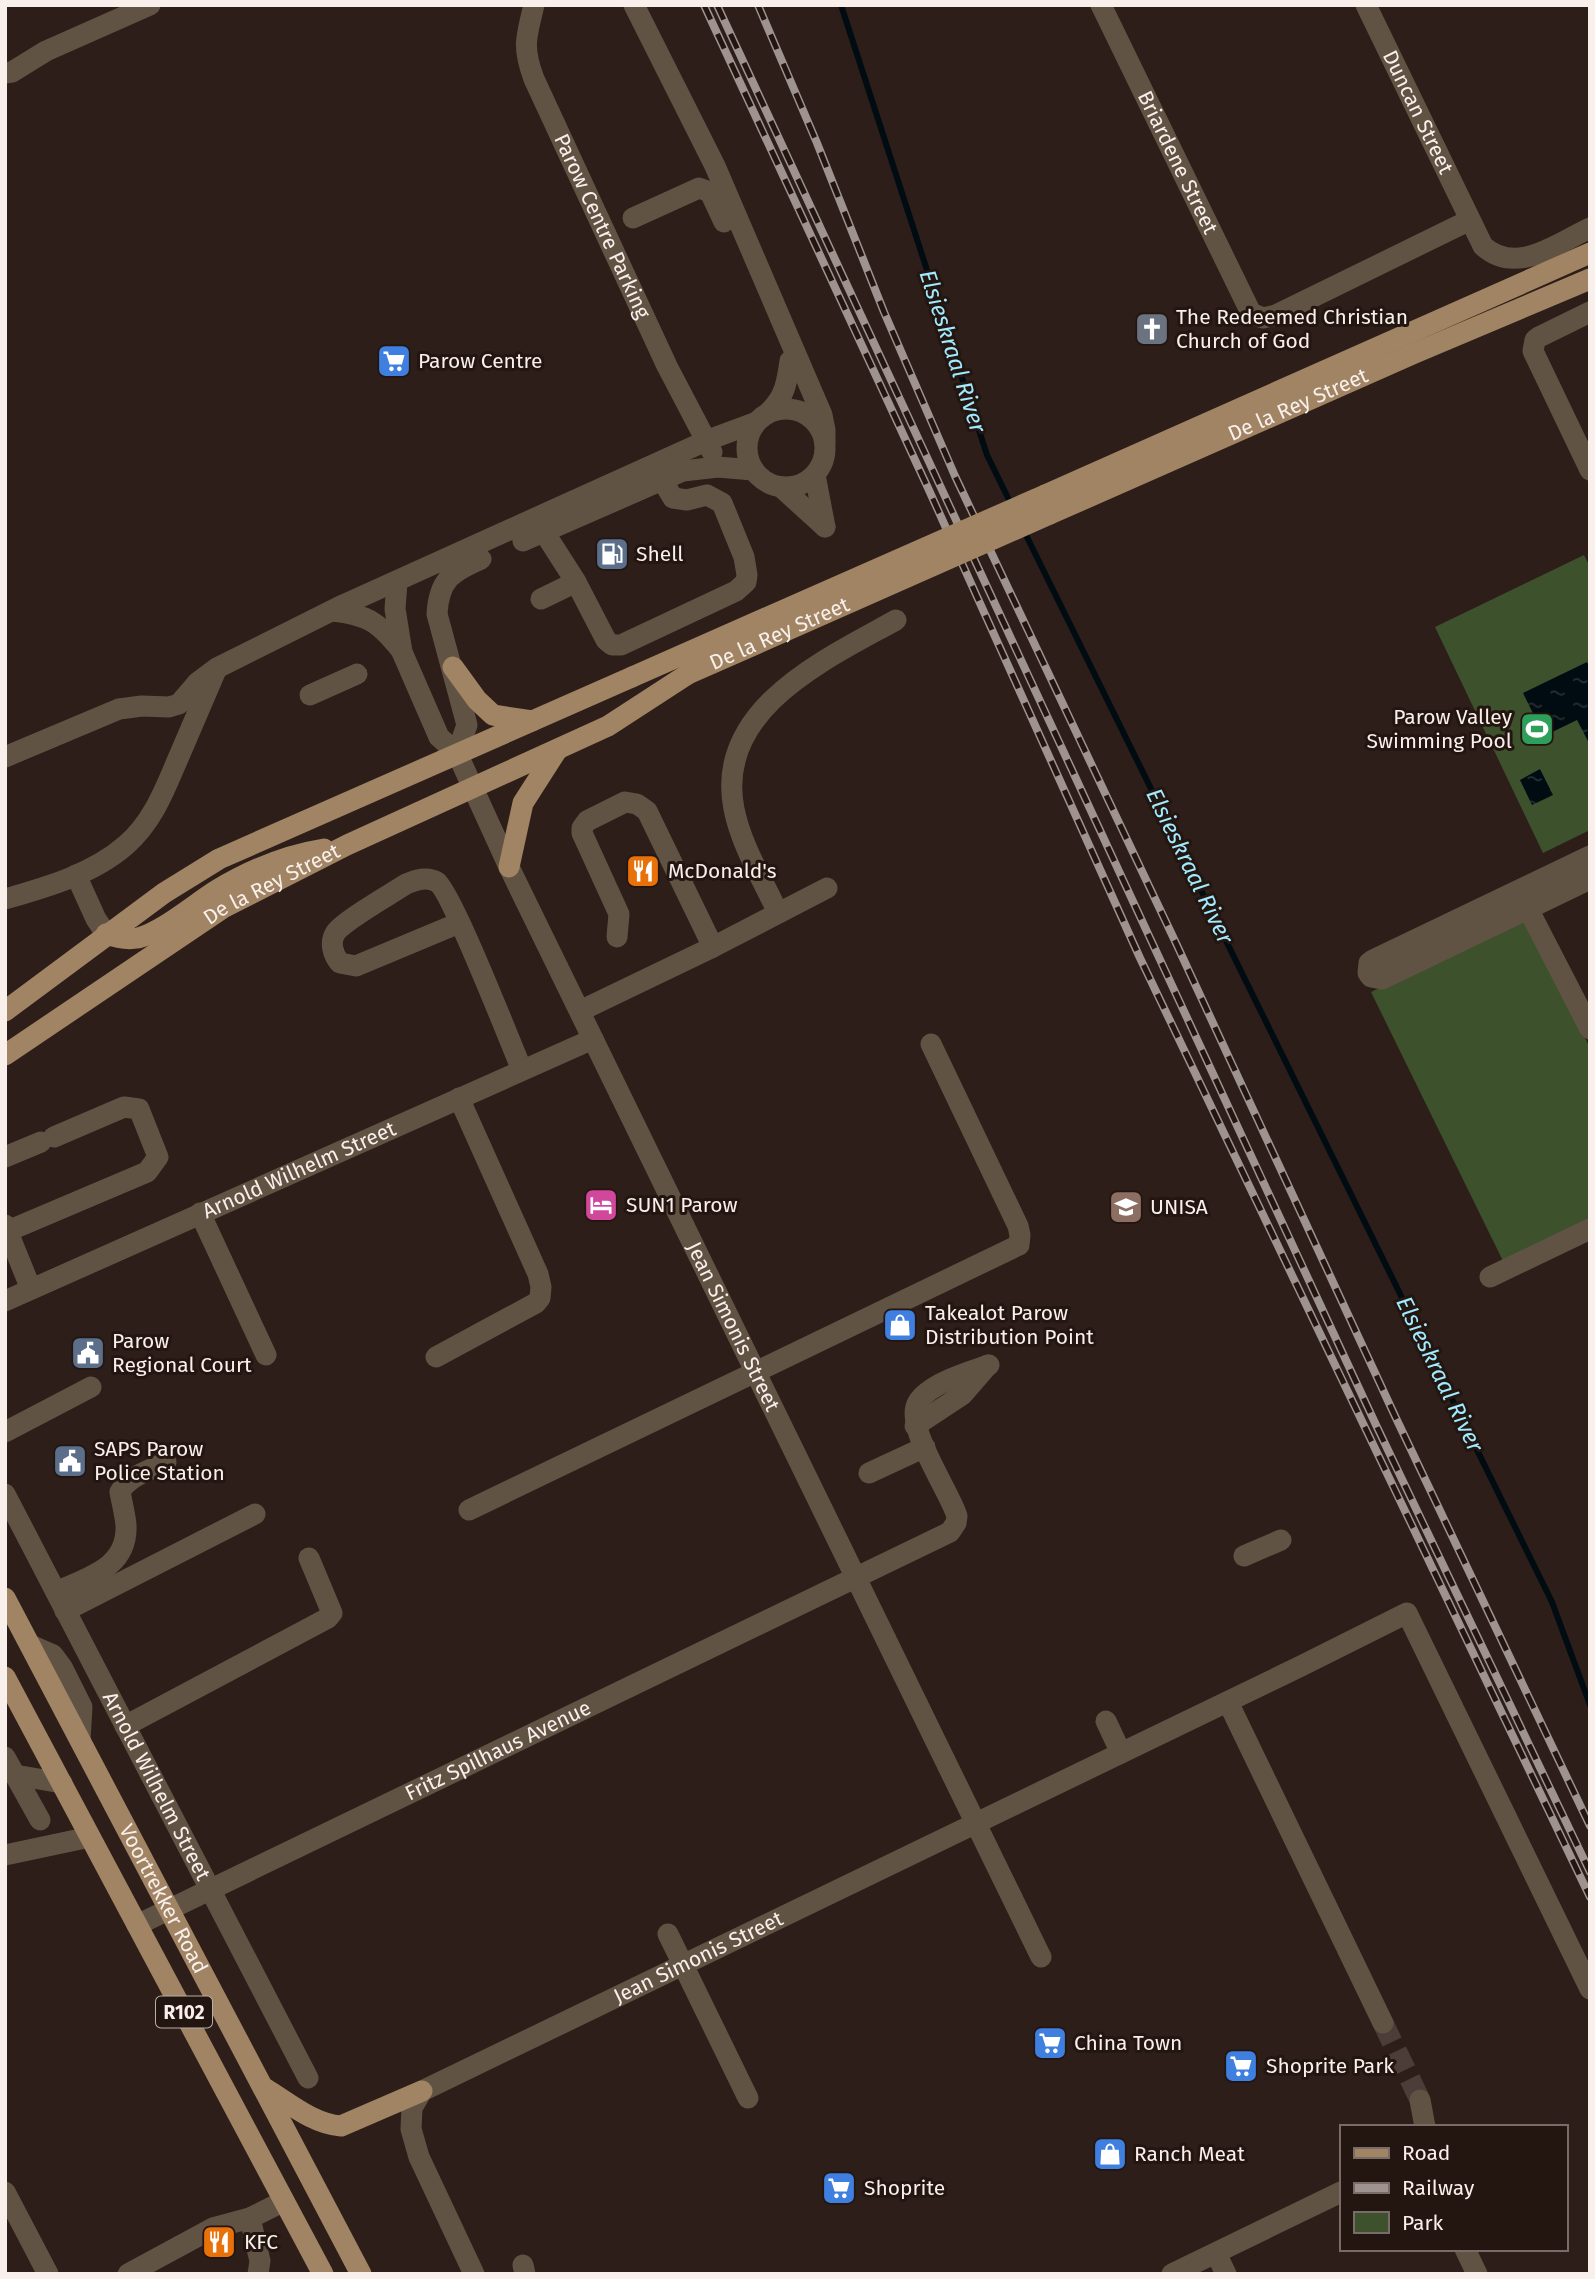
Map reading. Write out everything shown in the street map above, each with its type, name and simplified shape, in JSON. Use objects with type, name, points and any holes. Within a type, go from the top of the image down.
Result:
[{"type":"main road","name":"De la Rey Street","points":[[5,1055],[223,908],[347,845],[608,726],[688,674],[1590,253]]},
{"type":"main road","name":"De la Rey Street","points":[[5,1011],[106,934],[219,859],[632,677],[1590,279]]},
{"type":"main road","points":[[453,667],[477,700],[493,715],[532,721]]},
{"type":"main road","points":[[509,867],[523,803],[557,750]]},
{"type":"main road","points":[[106,934],[121,939],[139,938],[218,889],[247,875],[294,854],[347,845]]},
{"type":"main road","name":"Voortrekker Road","points":[[5,1598],[361,2274]]},
{"type":"main road","name":"Voortrekker Road","points":[[5,1677],[323,2274]]},
{"type":"main road","points":[[264,2088],[317,2120],[328,2125],[341,2126],[422,2091]]},
{"type":"street","points":[[5,73],[12,72],[46,51],[150,5]]},
{"type":"street","name":"Parow Centre Parking","points":[[534,5],[525,47],[534,79],[667,366],[695,421],[708,440],[718,467]]},
{"type":"street","points":[[634,5],[715,166],[822,415],[825,456],[815,475],[794,487],[781,487],[762,480],[753,470],[748,462],[746,448],[748,437],[762,418],[780,401],[790,361]]},
{"type":"street","name":"Briardene Street","points":[[1101,5],[1246,306],[1256,316],[1263,318],[1276,315],[1469,220]]},
{"type":"street","name":"Duncan Street","points":[[1366,5],[1469,220]]},
{"type":"street","points":[[5,55],[46,51]]},
{"type":"street","points":[[633,218],[697,188],[710,192],[806,396],[812,418]]},
{"type":"street","points":[[1469,220],[1490,252],[1512,260],[1529,257],[1590,228]]},
{"type":"street","points":[[1590,312],[1539,337],[1534,345],[1536,358],[1590,470]]},
{"type":"street","points":[[6,756],[119,709],[174,706],[217,668],[333,611],[782,408],[798,410],[812,418],[818,424],[825,443]]},
{"type":"street","points":[[457,753],[467,725],[438,614],[438,599],[443,583],[459,568],[683,471],[718,467],[753,470]]},
{"type":"street","points":[[781,487],[825,527],[815,475]]},
{"type":"street","points":[[544,532],[576,582],[606,640],[617,646],[741,587],[747,575],[744,557],[722,503],[707,495],[683,500],[673,498],[662,480]]},
{"type":"street","points":[[397,582],[395,609],[402,652]]},
{"type":"street","points":[[541,599],[576,582]]},
{"type":"street","points":[[333,611],[351,613],[376,623],[402,652]]},
{"type":"street","points":[[778,913],[740,831],[733,808],[732,777],[737,751],[757,716],[780,691],[812,667],[896,620]]},
{"type":"street","name":"Jean Simonis Street","points":[[402,652],[439,737],[457,753],[509,867],[975,1824]]},
{"type":"street","points":[[5,899],[76,875],[104,861],[127,844],[148,821],[163,793],[217,668]]},
{"type":"street","points":[[310,695],[357,674]]},
{"type":"street","points":[[617,936],[619,914],[582,830],[587,821],[625,802],[633,802],[647,811],[713,947]]},
{"type":"street","points":[[1590,856],[1523,899],[1381,979],[1371,977],[1368,973],[1369,963],[1374,960],[1523,899],[1590,879]]},
{"type":"street","points":[[76,875],[96,919],[106,934]]},
{"type":"street","points":[[459,923],[356,966],[340,963],[335,958],[332,946],[332,939],[341,928],[406,884],[428,878],[436,881],[444,889],[459,923],[522,1070]]},
{"type":"street","points":[[580,1011],[827,888]]},
{"type":"street","points":[[1523,899],[1590,1029]]},
{"type":"street","name":"Arnold Wilhelm Street","points":[[5,1301],[593,1039]]},
{"type":"street","points":[[469,1510],[1019,1245],[1018,1226],[931,1044]]},
{"type":"street","points":[[436,1357],[536,1303],[541,1293],[538,1274],[459,1098]]},
{"type":"street","points":[[5,1157],[124,1107],[139,1109],[158,1157],[147,1172],[6,1228],[31,1289]]},
{"type":"street","points":[[200,1213],[266,1356]]},
{"type":"street","points":[[1490,1277],[1590,1228]]},
{"type":"street","points":[[5,1432],[91,1387]]},
{"type":"street","points":[[870,1473],[925,1447],[915,1426]]},
{"type":"street","name":"Fritz Spilhaus Avenue","points":[[137,1925],[950,1532],[957,1516],[925,1447]]},
{"type":"street","points":[[61,1602],[118,1558],[125,1543],[126,1527],[120,1492],[122,1488],[127,1482],[166,1462]]},
{"type":"street","name":"Arnold Wilhelm Street","points":[[5,1494],[308,2078]]},
{"type":"street","points":[[61,1602],[255,1514]]},
{"type":"street","points":[[1244,1556],[1281,1540]]},
{"type":"street","points":[[125,1727],[328,1618],[332,1613],[309,1558]]},
{"type":"street","name":"Jean Simonis Street","points":[[422,2091],[1407,1613],[1590,1989]]},
{"type":"street","points":[[1228,1702],[1383,2023]]},
{"type":"street","points":[[1106,1721],[1121,1753]]},
{"type":"street","points":[[10,1766],[62,1783]]},
{"type":"street","points":[[10,1766],[40,1820]]},
{"type":"street","points":[[975,1824],[1041,1957]]},
{"type":"street","points":[[5,1855],[90,1837]]},
{"type":"street","points":[[668,1934],[748,2098]]},
{"type":"street","points":[[422,2091],[412,2108],[411,2129],[419,2157],[474,2274]]},
{"type":"street","points":[[1420,2100],[1426,2125]]},
{"type":"street","points":[[5,2192],[48,2274]]},
{"type":"street","points":[[1172,2274],[1340,2192]]},
{"type":"street","points":[[128,2274],[223,2224],[250,2218],[284,2201]]},
{"type":"street","points":[[250,2218],[260,2261],[258,2274]]},
{"type":"street","points":[[1466,2251],[1477,2274]]},
{"type":"street","points":[[1216,2253],[1226,2274]]},
{"type":"green space","name":"Parow Valley Swimming Pool","points":[[1584,555],[1590,567],[1590,830],[1543,853],[1435,627]]},
{"type":"green space","points":[[1522,922],[1529,926],[1590,1048],[1590,1219],[1503,1261],[1371,992],[1513,923]]},
{"type":"water","points":[[1587,662],[1590,668],[1590,745],[1577,720],[1544,736],[1523,693]]},
{"type":"water","points":[[1540,769],[1553,795],[1532,805],[1520,780]]},
{"type":"waterway","name":"Elsieskraal River","points":[[841,5],[987,455],[1012,506]]},
{"type":"waterway","name":"Elsieskraal River","points":[[1023,529],[1552,1602],[1590,1705]]},
{"type":"tunnel","points":[[1383,2023],[1420,2100]]},
{"type":"railway","points":[[704,5],[928,488],[1140,958],[1590,1897]]},
{"type":"railway","points":[[717,5],[1376,1425],[1590,1872]]},
{"type":"railway","points":[[758,5],[817,143],[884,312],[955,476],[1590,1826]]},
{"type":"place","name":"The Redeemed Christian Church of God","points":[[1152,329]]},
{"type":"place","name":"Parow Centre","points":[[394,361]]},
{"type":"place","name":"Shell","points":[[612,554]]},
{"type":"place","name":"Parow Valley Swimming Pool","points":[[1537,729]]},
{"type":"place","name":"McDonald's","points":[[643,871]]},
{"type":"place","name":"SUN1 Parow","points":[[601,1205]]},
{"type":"place","name":"UNISA","points":[[1126,1207]]},
{"type":"place","name":"Takealot Parow Distribution Point","points":[[900,1325]]},
{"type":"place","name":"Parow Regional Court","points":[[88,1353]]},
{"type":"place","name":"SAPS Parow Police Station","points":[[70,1461]]},
{"type":"place","name":"China Town","points":[[1050,2043]]},
{"type":"place","name":"Shoprite Park","points":[[1241,2066]]},
{"type":"place","name":"Ranch Meat","points":[[1110,2154]]},
{"type":"place","name":"Shoprite","points":[[839,2188]]},
{"type":"place","name":"KFC","points":[[219,2242]]}]
